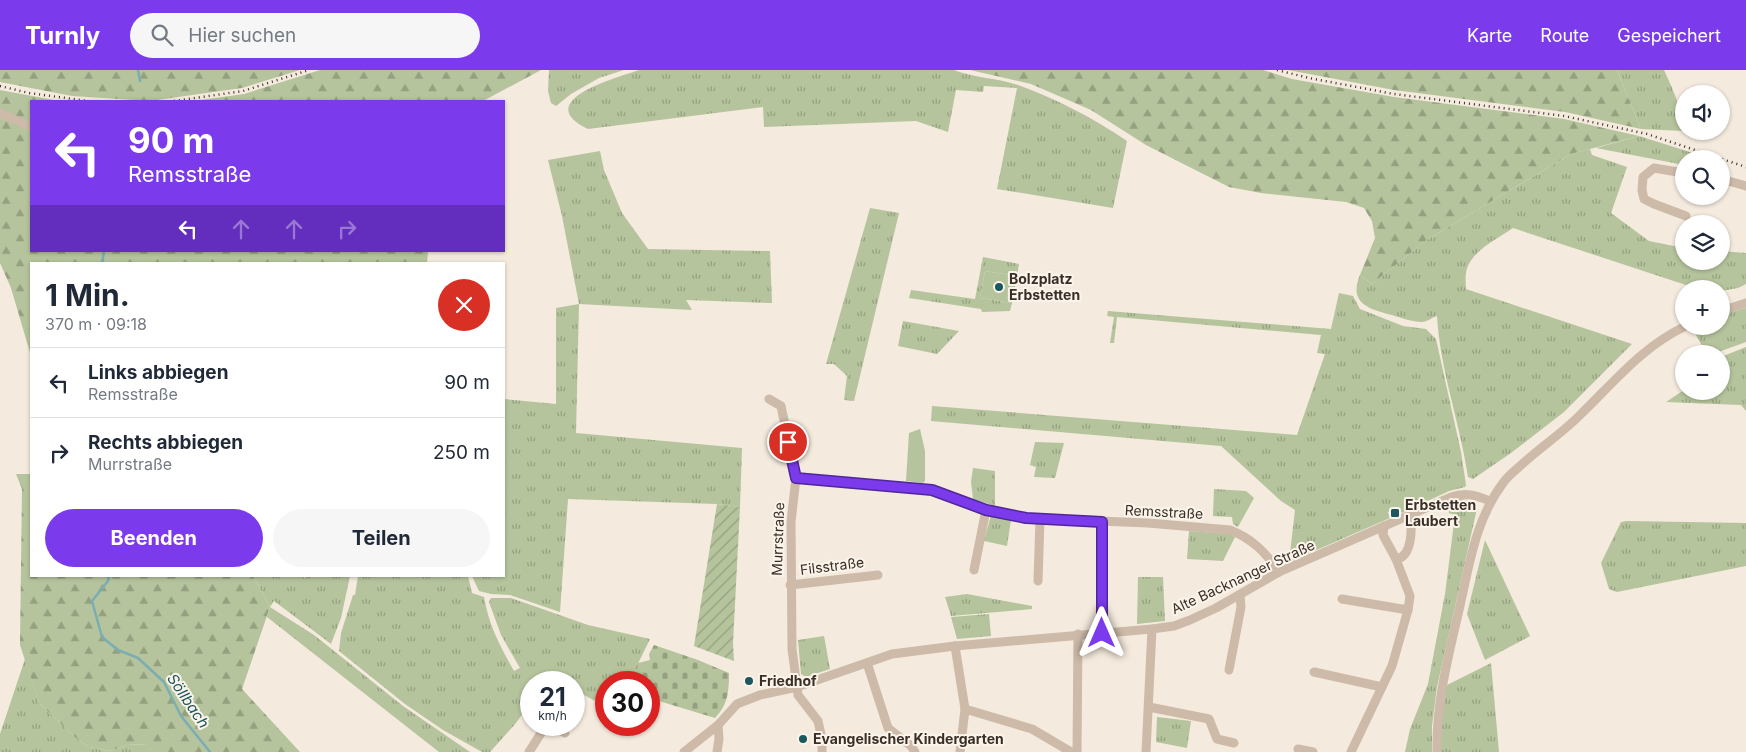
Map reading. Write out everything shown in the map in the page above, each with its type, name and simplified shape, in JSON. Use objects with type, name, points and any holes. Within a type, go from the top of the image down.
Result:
[{"type":"street","points":[[0,113],[30,127]]},
{"type":"street","points":[[1675,172],[1654,168],[1643,177],[1642,190],[1644,199],[1683,215]]},
{"type":"street","points":[[1730,182],[1746,186]]},
{"type":"street","points":[[1730,308],[1746,304]]},
{"type":"street","points":[[1437,752],[1436,728],[1442,682],[1478,529],[1490,502],[1504,480],[1536,451],[1581,415],[1630,364],[1656,344],[1675,333]]},
{"type":"street","name":"Murrstraße","points":[[769,399],[781,406],[796,478],[791,522],[790,585],[792,650],[797,688]]},
{"type":"street","name":"Remsstraße","points":[[796,478],[932,490],[986,510],[1040,519],[1230,530],[1242,535],[1260,548],[1280,572]]},
{"type":"street","name":"Alte Backnanger Straße","points":[[718,725],[737,704],[760,695],[797,688],[892,654],[1078,634],[1152,630],[1174,626],[1240,595],[1280,572],[1460,494],[1469,494],[1490,502]]},
{"type":"street","points":[[974,570],[986,510]]},
{"type":"street","points":[[1396,559],[1404,555],[1408,547],[1412,524],[1410,515]]},
{"type":"street","points":[[1038,581],[1040,519]]},
{"type":"street","points":[[1102,522],[1102,633]]},
{"type":"street","points":[[1351,752],[1392,666],[1408,610],[1410,596],[1396,559],[1383,535],[1384,526]]},
{"type":"street","name":"Filsstraße","points":[[790,585],[878,575]]},
{"type":"street","points":[[1229,670],[1241,607],[1240,595]]},
{"type":"street","points":[[1342,599],[1408,610]]},
{"type":"street","points":[[1146,752],[1152,630]]},
{"type":"street","points":[[1077,752],[1078,634]]},
{"type":"street","points":[[955,646],[965,709],[960,752]]},
{"type":"street","points":[[867,663],[888,728],[911,746],[915,752]]},
{"type":"street","points":[[1314,672],[1382,688]]},
{"type":"street","points":[[797,688],[798,695],[818,721],[822,739],[822,752]]},
{"type":"street","points":[[1149,707],[1209,719],[1217,738],[1234,743]]},
{"type":"street","points":[[965,709],[1032,729],[1071,752]]},
{"type":"street","points":[[684,752],[718,725]]},
{"type":"street","points":[[717,752],[719,739],[718,725]]},
{"type":"street","points":[[529,752],[539,736]]},
{"type":"street","points":[[1298,749],[1313,752]]},
{"type":"green space","points":[[0,70],[300,70],[242,88],[157,100],[72,96],[0,82]]},
{"type":"green space","points":[[320,70],[541,70],[485,100],[200,100],[244,94]]},
{"type":"green space","points":[[549,70],[624,70],[599,78],[571,94],[556,106],[551,103],[548,91]]},
{"type":"green space","points":[[639,70],[954,70],[1018,85],[1047,96],[1127,141],[1113,208],[997,189],[1017,88],[984,86],[983,92],[956,90],[948,132],[916,121],[764,127],[763,107],[588,129],[573,119],[568,109],[573,100],[583,92]]},
{"type":"green space","points":[[970,70],[1263,70],[1292,79],[1394,97],[1564,119],[1639,136],[1571,154],[1428,239],[1372,284],[1360,275],[1375,238],[1372,221],[1364,208],[1346,202],[1261,193],[1229,187],[1146,145],[1091,110],[1031,84]]},
{"type":"green space","points":[[1288,70],[1617,70],[1641,129],[1565,112],[1394,90]]},
{"type":"green space","points":[[1617,70],[1664,70],[1675,96],[1675,131],[1641,129]]},
{"type":"green space","points":[[0,90],[54,100],[30,100],[30,252],[428,252],[427,262],[30,262],[30,353],[11,288],[0,263]]},
{"type":"green space","points":[[1639,136],[1683,150],[1675,150],[1675,163],[1596,148]]},
{"type":"green space","points":[[1590,149],[1592,155],[1627,167],[1611,213],[1649,241],[1675,246],[1675,270],[1730,270],[1730,252],[1746,253],[1746,284],[1730,289],[1730,280],[1675,281],[1513,228],[1478,252],[1468,265],[1466,289],[1632,344],[1564,412],[1511,453],[1473,479],[1468,477],[1442,356],[1437,316],[1418,322],[1403,319],[1369,307],[1359,298],[1357,292],[1360,275],[1372,284],[1428,239],[1571,154]]},
{"type":"green space","points":[[600,151],[604,170],[622,213],[648,249],[770,251],[772,303],[686,300],[692,310],[579,304],[562,216],[548,160]]},
{"type":"green space","points":[[870,208],[899,213],[854,401],[844,400],[847,376],[834,364],[826,364]]},
{"type":"green space","points":[[983,257],[1019,264],[1017,276],[985,271],[980,298],[1012,303],[1010,311],[982,312],[981,309],[909,298],[911,290],[975,299]]},
{"type":"green space","name":"Bolzplatz Erbstetten","points":[[985,271],[1017,276],[1012,303],[980,298]]},
{"type":"green space","points":[[1339,293],[1353,296],[1360,309],[1403,326],[1426,329],[1436,339],[1461,452],[1466,485],[1402,513],[1399,508],[1388,512],[1390,518],[1289,562],[1295,510],[1281,501],[1221,446],[931,421],[932,406],[1297,435],[1325,354],[1317,353],[1321,335],[1117,317],[1114,343],[1110,343],[1114,317],[1107,316],[1108,311],[1331,329]]},
{"type":"green space","points":[[579,304],[576,433],[742,448],[740,507],[717,504],[568,499],[560,612],[510,595],[479,591],[472,577],[505,577],[505,399],[556,404],[556,308]]},
{"type":"green space","points":[[1746,308],[1746,342],[1730,348],[1730,345],[1702,345],[1696,335],[1730,335],[1730,312]]},
{"type":"green space","points":[[903,321],[959,331],[937,354],[898,346]]},
{"type":"green space","points":[[1746,347],[1746,411],[1741,405],[1666,402],[1675,396],[1675,400],[1730,400],[1730,353]]},
{"type":"green space","points":[[920,429],[925,451],[925,481],[923,483],[906,481],[909,433]]},
{"type":"green space","points":[[1035,442],[1064,443],[1055,478],[1034,477],[1036,467],[1030,465]]},
{"type":"green space","points":[[973,468],[995,471],[995,506],[973,499],[971,482]]},
{"type":"green space","points":[[16,474],[30,474],[30,577],[254,577],[270,607],[242,689],[300,752],[153,752],[147,744],[127,745],[110,751],[89,747],[78,740],[39,703],[20,645],[22,489]]},
{"type":"green space","points":[[1214,489],[1246,491],[1254,498],[1238,527],[1233,524],[1232,517],[1213,516]]},
{"type":"green space","points":[[1458,499],[1473,503],[1476,513],[1437,687],[1432,726],[1432,752],[1405,752],[1410,729],[1428,684],[1445,594],[1455,515],[1449,513],[1448,503]]},
{"type":"green space","points":[[717,504],[740,507],[733,643],[734,661],[694,646]]},
{"type":"green space","points":[[991,515],[1011,520],[1007,546],[984,541]]},
{"type":"green space","points":[[1621,522],[1746,523],[1746,566],[1617,592],[1609,589],[1601,563]]},
{"type":"green space","points":[[1189,531],[1230,534],[1235,537],[1223,561],[1187,559]]},
{"type":"green space","points":[[1485,540],[1530,636],[1485,660],[1467,614]]},
{"type":"green space","points":[[254,577],[350,577],[341,618],[331,644],[274,601],[270,607]]},
{"type":"green space","points":[[358,577],[468,577],[472,593],[484,597],[492,627],[514,671],[520,668],[501,635],[489,602],[491,598],[511,598],[588,625],[650,639],[634,671],[595,671],[595,701],[585,695],[585,671],[520,671],[520,717],[490,752],[482,752],[443,730],[405,704],[339,651],[341,633],[353,595],[355,595]]},
{"type":"green space","points":[[1138,577],[1163,577],[1165,621],[1137,624]]},
{"type":"green space","points":[[967,594],[1032,606],[1032,609],[951,616],[945,597]]},
{"type":"green space","points":[[270,607],[314,635],[403,706],[470,752],[439,752],[267,617]]},
{"type":"green space","points":[[989,614],[991,636],[957,639],[951,617]]},
{"type":"green space","points":[[824,636],[830,669],[806,677],[801,674],[798,640]]},
{"type":"green space","points":[[654,645],[729,673],[727,697],[723,708],[715,718],[660,701],[660,671],[634,671],[638,663],[650,660],[649,654]]},
{"type":"green space","points":[[25,659],[39,703],[78,740],[89,747],[110,751],[127,745],[148,744],[153,752],[0,752],[0,734]]},
{"type":"green space","points":[[1491,663],[1499,752],[1440,752],[1440,730],[1445,686]]},
{"type":"green space","points":[[1157,717],[1191,721],[1187,748],[1156,742]]},
{"type":"waterway","name":"Söllbach","points":[[138,70],[140,81]]},
{"type":"waterway","name":"Söllbach","points":[[102,262],[104,252]]},
{"type":"waterway","name":"Söllbach","points":[[109,577],[108,581],[92,601],[102,637],[118,650],[138,658],[164,682],[181,716],[210,752]]},
{"type":"railway","points":[[181,100],[243,91],[309,70]]},
{"type":"railway","points":[[1277,70],[1394,94],[1564,116],[1647,134],[1746,167]]},
{"type":"railway","points":[[0,86],[29,93],[81,100]]},
{"type":"place","name":"Bolzplatz Erbstetten","points":[[999,287]]},
{"type":"place","name":"Erbstetten Laubert","points":[[1395,513]]},
{"type":"place","name":"Friedhof","points":[[749,681]]},
{"type":"place","name":"Evangelischer Kindergarten","points":[[803,739]]},
{"type":"route","points":[[788,442],[796,478],[932,490],[945,493],[986,510],[1026,518],[1102,522],[1102,633]]}]
